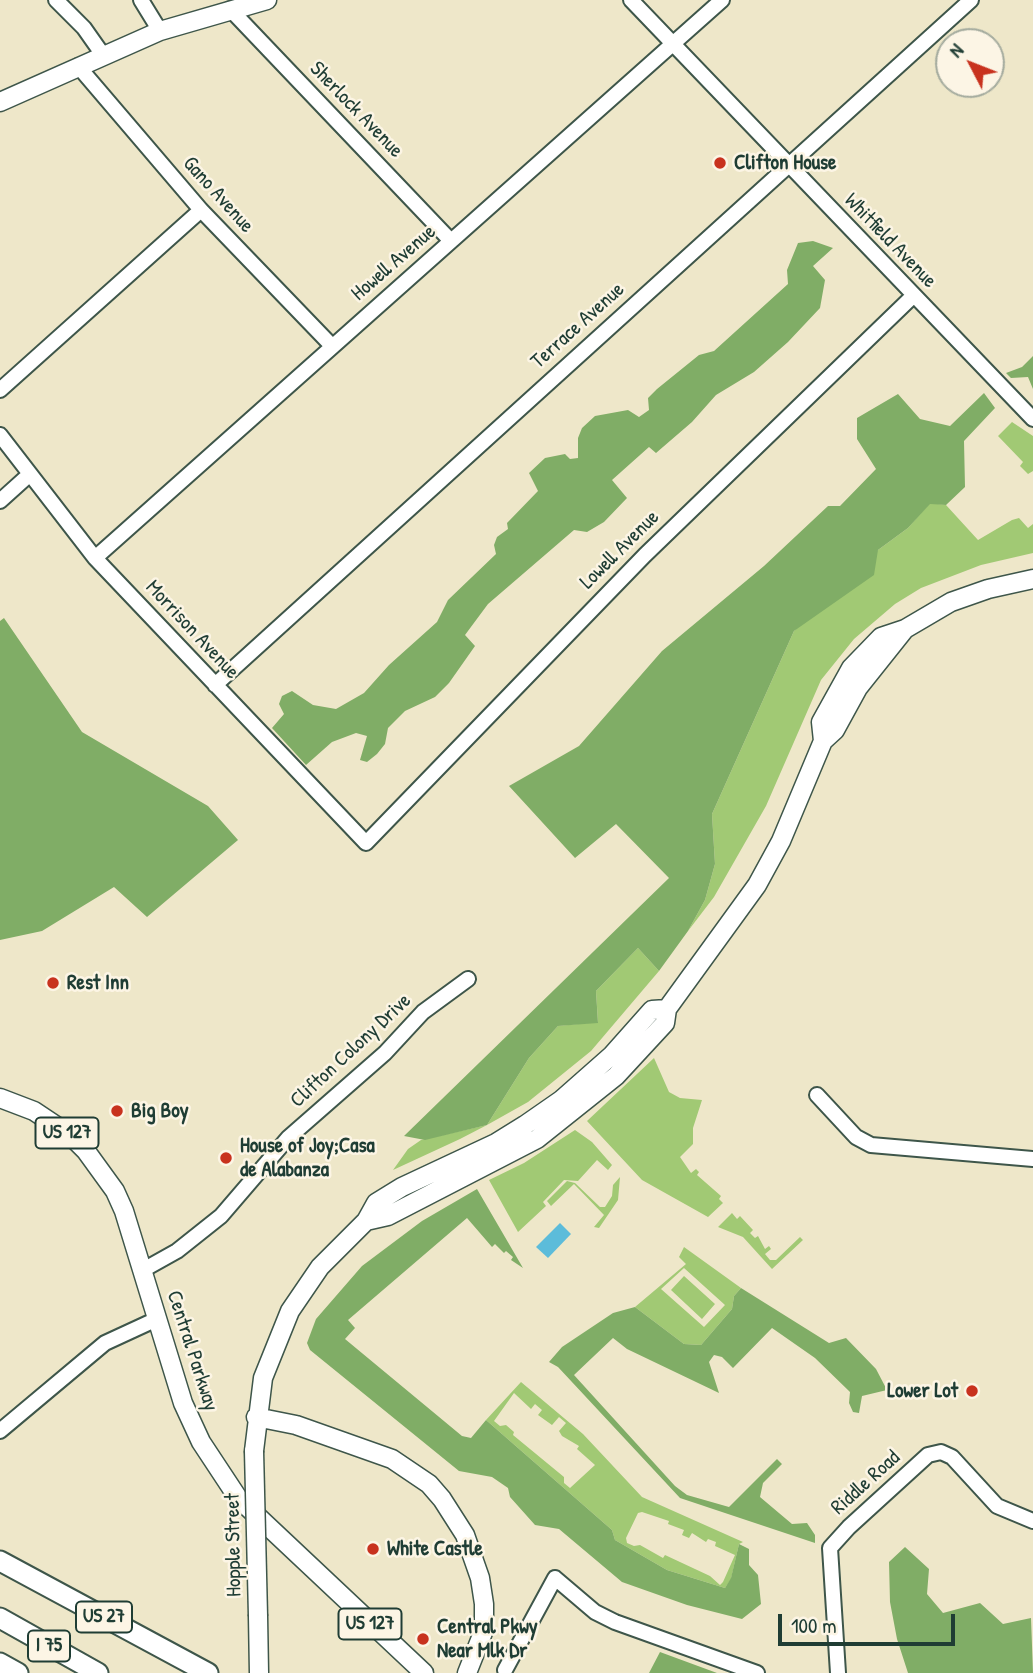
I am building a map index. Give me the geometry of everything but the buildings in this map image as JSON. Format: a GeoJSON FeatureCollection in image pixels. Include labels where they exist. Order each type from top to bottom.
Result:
{"type":"FeatureCollection","features":[{"type":"Feature","properties":{"kind":"highway","name":"US 27"},"geometry":{"type":"LineString","coordinates":[[0,1561],[208,1673]]}},
{"type":"Feature","properties":{"kind":"highway","name":"I 75"},"geometry":{"type":"LineString","coordinates":[[0,1618],[98,1673]]}},
{"type":"Feature","properties":{"kind":"highway","name":"I 75"},"geometry":{"type":"LineString","coordinates":[[0,1663],[18,1673]]}},
{"type":"Feature","properties":{"kind":"main road"},"geometry":{"type":"LineString","coordinates":[[0,102],[160,30],[267,0]]}},
{"type":"Feature","properties":{"kind":"main road","name":"Hopple Street"},"geometry":{"type":"LineString","coordinates":[[259,1673],[254,1451],[256,1417],[266,1369],[295,1301],[336,1248],[366,1221],[376,1203],[402,1187],[496,1143],[561,1101],[612,1055],[652,1010],[667,1009],[733,920],[770,862],[823,741],[821,722],[851,668],[881,637],[905,629],[951,602],[988,589],[1033,579]]}},
{"type":"Feature","properties":{"kind":"main road","name":"Central Parkway"},"geometry":{"type":"LineString","coordinates":[[0,1098],[53,1122],[86,1151],[115,1191],[188,1416],[219,1471],[238,1498],[424,1673]]}},
{"type":"Feature","properties":{"kind":"main road"},"geometry":{"type":"LineString","coordinates":[[256,1417],[296,1425],[392,1459],[429,1484],[442,1499],[465,1535],[482,1591],[484,1630],[467,1673]]}},
{"type":"Feature","properties":{"kind":"street"},"geometry":{"type":"LineString","coordinates":[[56,0],[84,28],[103,55]]}},
{"type":"Feature","properties":{"kind":"street"},"geometry":{"type":"LineString","coordinates":[[141,0],[160,30]]}},
{"type":"Feature","properties":{"kind":"street","name":"Whitfield Avenue"},"geometry":{"type":"LineString","coordinates":[[631,0],[1033,419]]}},
{"type":"Feature","properties":{"kind":"street","name":"Howell Avenue"},"geometry":{"type":"LineString","coordinates":[[95,558],[722,0]]}},
{"type":"Feature","properties":{"kind":"street","name":"Terrace Avenue"},"geometry":{"type":"LineString","coordinates":[[215,685],[971,0]]}},
{"type":"Feature","properties":{"kind":"street","name":"Sherlock Avenue"},"geometry":{"type":"LineString","coordinates":[[230,9],[452,241]]}},
{"type":"Feature","properties":{"kind":"street","name":"Gano Avenue"},"geometry":{"type":"LineString","coordinates":[[78,66],[201,210],[332,346]]}},
{"type":"Feature","properties":{"kind":"street"},"geometry":{"type":"LineString","coordinates":[[0,390],[201,210]]}},
{"type":"Feature","properties":{"kind":"street","name":"Lowell Avenue"},"geometry":{"type":"LineString","coordinates":[[366,843],[638,562],[913,296]]}},
{"type":"Feature","properties":{"kind":"street","name":"Morrison Avenue"},"geometry":{"type":"LineString","coordinates":[[0,435],[95,558],[366,843]]}},
{"type":"Feature","properties":{"kind":"street"},"geometry":{"type":"LineString","coordinates":[[0,500],[30,474]]}},
{"type":"Feature","properties":{"kind":"street","name":"Clifton Colony Drive"},"geometry":{"type":"LineString","coordinates":[[142,1270],[177,1251],[221,1216],[288,1138],[385,1053],[424,1012],[468,979]]}},
{"type":"Feature","properties":{"kind":"street"},"geometry":{"type":"LineString","coordinates":[[817,1095],[856,1137],[871,1145],[1033,1159]]}},
{"type":"Feature","properties":{"kind":"street"},"geometry":{"type":"LineString","coordinates":[[0,1431],[104,1343],[157,1319]]}},
{"type":"Feature","properties":{"kind":"street","name":"Riddle Road"},"geometry":{"type":"LineString","coordinates":[[838,1673],[831,1548],[849,1527],[928,1455],[941,1452],[952,1457],[997,1506],[1033,1521]]}},
{"type":"Feature","properties":{"kind":"street"},"geometry":{"type":"LineString","coordinates":[[505,1670],[555,1578],[595,1612],[615,1622],[757,1673]]}},
{"type":"Feature","properties":{"kind":"green space"},"geometry":{"type":"Polygon","coordinates":[[[813,241],[833,248],[813,266],[825,280],[820,308],[788,342],[754,372],[716,395],[692,422],[656,453],[649,447],[612,480],[627,498],[604,522],[587,532],[574,530],[488,604],[465,635],[475,646],[449,683],[435,697],[405,711],[388,728],[385,744],[377,754],[367,762],[360,760],[367,736],[356,733],[332,742],[306,765],[272,728],[284,714],[279,704],[282,696],[292,691],[313,705],[336,709],[364,693],[389,665],[437,622],[448,600],[496,554],[494,545],[497,537],[508,529],[507,523],[538,491],[529,473],[545,458],[565,454],[570,459],[578,458],[578,438],[582,428],[595,416],[628,410],[639,417],[649,410],[648,398],[657,389],[699,355],[714,351],[788,284],[787,270],[798,243],[813,241]]]}},
{"type":"Feature","properties":{"kind":"green space"},"geometry":{"type":"Polygon","coordinates":[[[1033,356],[1033,389],[1028,377],[1011,378],[1006,373],[1022,367],[1033,356]]]}},
{"type":"Feature","properties":{"kind":"green space"},"geometry":{"type":"Polygon","coordinates":[[[984,393],[995,408],[964,441],[965,487],[946,505],[930,504],[908,528],[878,550],[874,575],[794,631],[712,814],[715,864],[705,900],[688,931],[659,971],[638,948],[596,991],[598,1023],[558,1026],[529,1058],[487,1125],[425,1140],[404,1136],[669,878],[616,824],[575,858],[509,786],[579,746],[662,651],[764,566],[828,506],[840,506],[876,469],[857,439],[857,418],[898,394],[920,419],[950,426],[984,393]]]}},
{"type":"Feature","properties":{"kind":"green space"},"geometry":{"type":"Polygon","coordinates":[[[1012,422],[1033,436],[1033,471],[1028,474],[1020,466],[1023,462],[998,436],[1012,422]]]}},
{"type":"Feature","properties":{"kind":"green space"},"geometry":{"type":"Polygon","coordinates":[[[930,503],[946,505],[978,540],[1012,520],[1019,518],[1028,528],[1033,524],[1033,553],[981,565],[921,588],[895,604],[854,639],[821,680],[766,806],[714,897],[688,931],[705,900],[715,864],[712,814],[794,631],[878,550],[908,528],[930,503]]]}},
{"type":"Feature","properties":{"kind":"green space"},"geometry":{"type":"Polygon","coordinates":[[[4,618],[82,732],[208,806],[238,840],[147,917],[114,887],[42,931],[0,940],[0,621],[4,618]]]}},
{"type":"Feature","properties":{"kind":"green space"},"geometry":{"type":"Polygon","coordinates":[[[638,948],[659,971],[591,1051],[528,1102],[487,1125],[529,1058],[558,1026],[598,1022],[596,991],[638,948]]]}},
{"type":"Feature","properties":{"kind":"green space"},"geometry":{"type":"Polygon","coordinates":[[[654,1058],[669,1092],[680,1098],[702,1100],[693,1128],[693,1144],[680,1157],[691,1173],[696,1169],[699,1172],[697,1175],[721,1196],[719,1199],[723,1203],[708,1217],[642,1180],[587,1121],[654,1058]]]}},
{"type":"Feature","properties":{"kind":"green space"},"geometry":{"type":"Polygon","coordinates":[[[487,1125],[393,1170],[408,1149],[421,1140],[487,1125]]]}},
{"type":"Feature","properties":{"kind":"green space"},"geometry":{"type":"Polygon","coordinates":[[[575,1130],[592,1142],[612,1165],[608,1170],[597,1160],[578,1181],[564,1180],[543,1202],[546,1206],[518,1232],[489,1180],[524,1163],[575,1130]]]}},
{"type":"Feature","properties":{"kind":"green space"},"geometry":{"type":"Polygon","coordinates":[[[620,1177],[618,1200],[599,1228],[594,1227],[604,1215],[574,1184],[551,1206],[547,1201],[567,1181],[575,1183],[600,1207],[605,1207],[612,1196],[613,1185],[620,1177]]]}},
{"type":"Feature","properties":{"kind":"green space"},"geometry":{"type":"Polygon","coordinates":[[[477,1189],[523,1268],[511,1260],[513,1257],[506,1251],[504,1253],[495,1244],[492,1247],[467,1218],[348,1320],[355,1328],[345,1339],[462,1436],[471,1438],[486,1420],[612,1530],[615,1540],[667,1570],[725,1588],[731,1578],[739,1544],[749,1549],[749,1565],[758,1575],[761,1604],[742,1619],[687,1605],[622,1582],[559,1529],[535,1525],[510,1497],[508,1488],[492,1477],[459,1471],[310,1350],[307,1343],[316,1319],[362,1266],[422,1221],[477,1189]]]}},
{"type":"Feature","properties":{"kind":"green space"},"geometry":{"type":"Polygon","coordinates":[[[732,1213],[737,1219],[740,1216],[753,1230],[750,1233],[755,1238],[758,1236],[765,1249],[769,1246],[771,1249],[765,1254],[770,1260],[776,1260],[800,1237],[803,1240],[772,1269],[743,1237],[718,1227],[732,1213]]]}},
{"type":"Feature","properties":{"kind":"green space"},"geometry":{"type":"Polygon","coordinates":[[[684,1247],[741,1288],[734,1296],[732,1309],[701,1345],[684,1344],[635,1307],[686,1264],[679,1257],[684,1247]],[[684,1268],[661,1289],[704,1327],[725,1305],[684,1268]]]}},
{"type":"Feature","properties":{"kind":"green space"},"geometry":{"type":"Polygon","coordinates":[[[684,1276],[715,1304],[702,1319],[671,1290],[684,1276]]]}},
{"type":"Feature","properties":{"kind":"green space"},"geometry":{"type":"Polygon","coordinates":[[[741,1288],[829,1343],[846,1338],[876,1369],[887,1390],[862,1396],[859,1413],[853,1412],[849,1403],[850,1392],[815,1358],[772,1328],[733,1368],[722,1357],[714,1355],[709,1362],[719,1393],[627,1349],[613,1338],[574,1375],[675,1486],[687,1495],[729,1507],[777,1459],[782,1464],[763,1483],[760,1497],[792,1524],[807,1523],[815,1535],[815,1543],[680,1498],[558,1367],[549,1362],[562,1347],[613,1313],[635,1307],[684,1344],[701,1345],[732,1309],[734,1296],[741,1288]]]}},
{"type":"Feature","properties":{"kind":"green space"},"geometry":{"type":"Polygon","coordinates":[[[521,1382],[583,1434],[642,1497],[743,1542],[739,1544],[731,1579],[725,1588],[667,1570],[615,1540],[612,1530],[486,1420],[521,1382]],[[514,1393],[494,1421],[500,1426],[506,1425],[514,1432],[513,1435],[564,1477],[564,1483],[570,1488],[595,1465],[577,1449],[579,1446],[562,1436],[559,1431],[566,1423],[559,1417],[552,1425],[538,1415],[542,1410],[535,1404],[531,1409],[514,1393]],[[638,1513],[626,1538],[627,1543],[640,1545],[663,1558],[665,1555],[710,1576],[720,1585],[723,1582],[735,1555],[715,1546],[716,1542],[708,1539],[706,1542],[692,1533],[689,1538],[682,1535],[684,1530],[668,1524],[669,1521],[638,1513]]]}},
{"type":"Feature","properties":{"kind":"green space"},"geometry":{"type":"Polygon","coordinates":[[[905,1547],[929,1569],[927,1594],[943,1613],[980,1603],[1003,1624],[1031,1618],[1033,1673],[908,1673],[897,1639],[890,1602],[889,1562],[905,1547]]]}},
{"type":"Feature","properties":{"kind":"green space"},"geometry":{"type":"Polygon","coordinates":[[[660,1652],[717,1673],[649,1673],[660,1652]]]}},
{"type":"Feature","properties":{"kind":"water"},"geometry":{"type":"Polygon","coordinates":[[[560,1223],[571,1234],[548,1258],[536,1247],[560,1223]]]}},
{"type":"Feature","properties":{"kind":"place","name":"Clifton House"},"geometry":{"type":"Point","coordinates":[720,163]}},
{"type":"Feature","properties":{"kind":"place","name":"Rest Inn"},"geometry":{"type":"Point","coordinates":[53,983]}},
{"type":"Feature","properties":{"kind":"place","name":"Big Boy"},"geometry":{"type":"Point","coordinates":[117,1111]}},
{"type":"Feature","properties":{"kind":"place","name":"House of Joy;Casa de Alabanza"},"geometry":{"type":"Point","coordinates":[226,1158]}},
{"type":"Feature","properties":{"kind":"place","name":"Lower Lot"},"geometry":{"type":"Point","coordinates":[972,1391]}},
{"type":"Feature","properties":{"kind":"place","name":"White Castle"},"geometry":{"type":"Point","coordinates":[373,1549]}},
{"type":"Feature","properties":{"kind":"place","name":"Central Pkwy Near Mlk Dr"},"geometry":{"type":"Point","coordinates":[423,1639]}}]}
